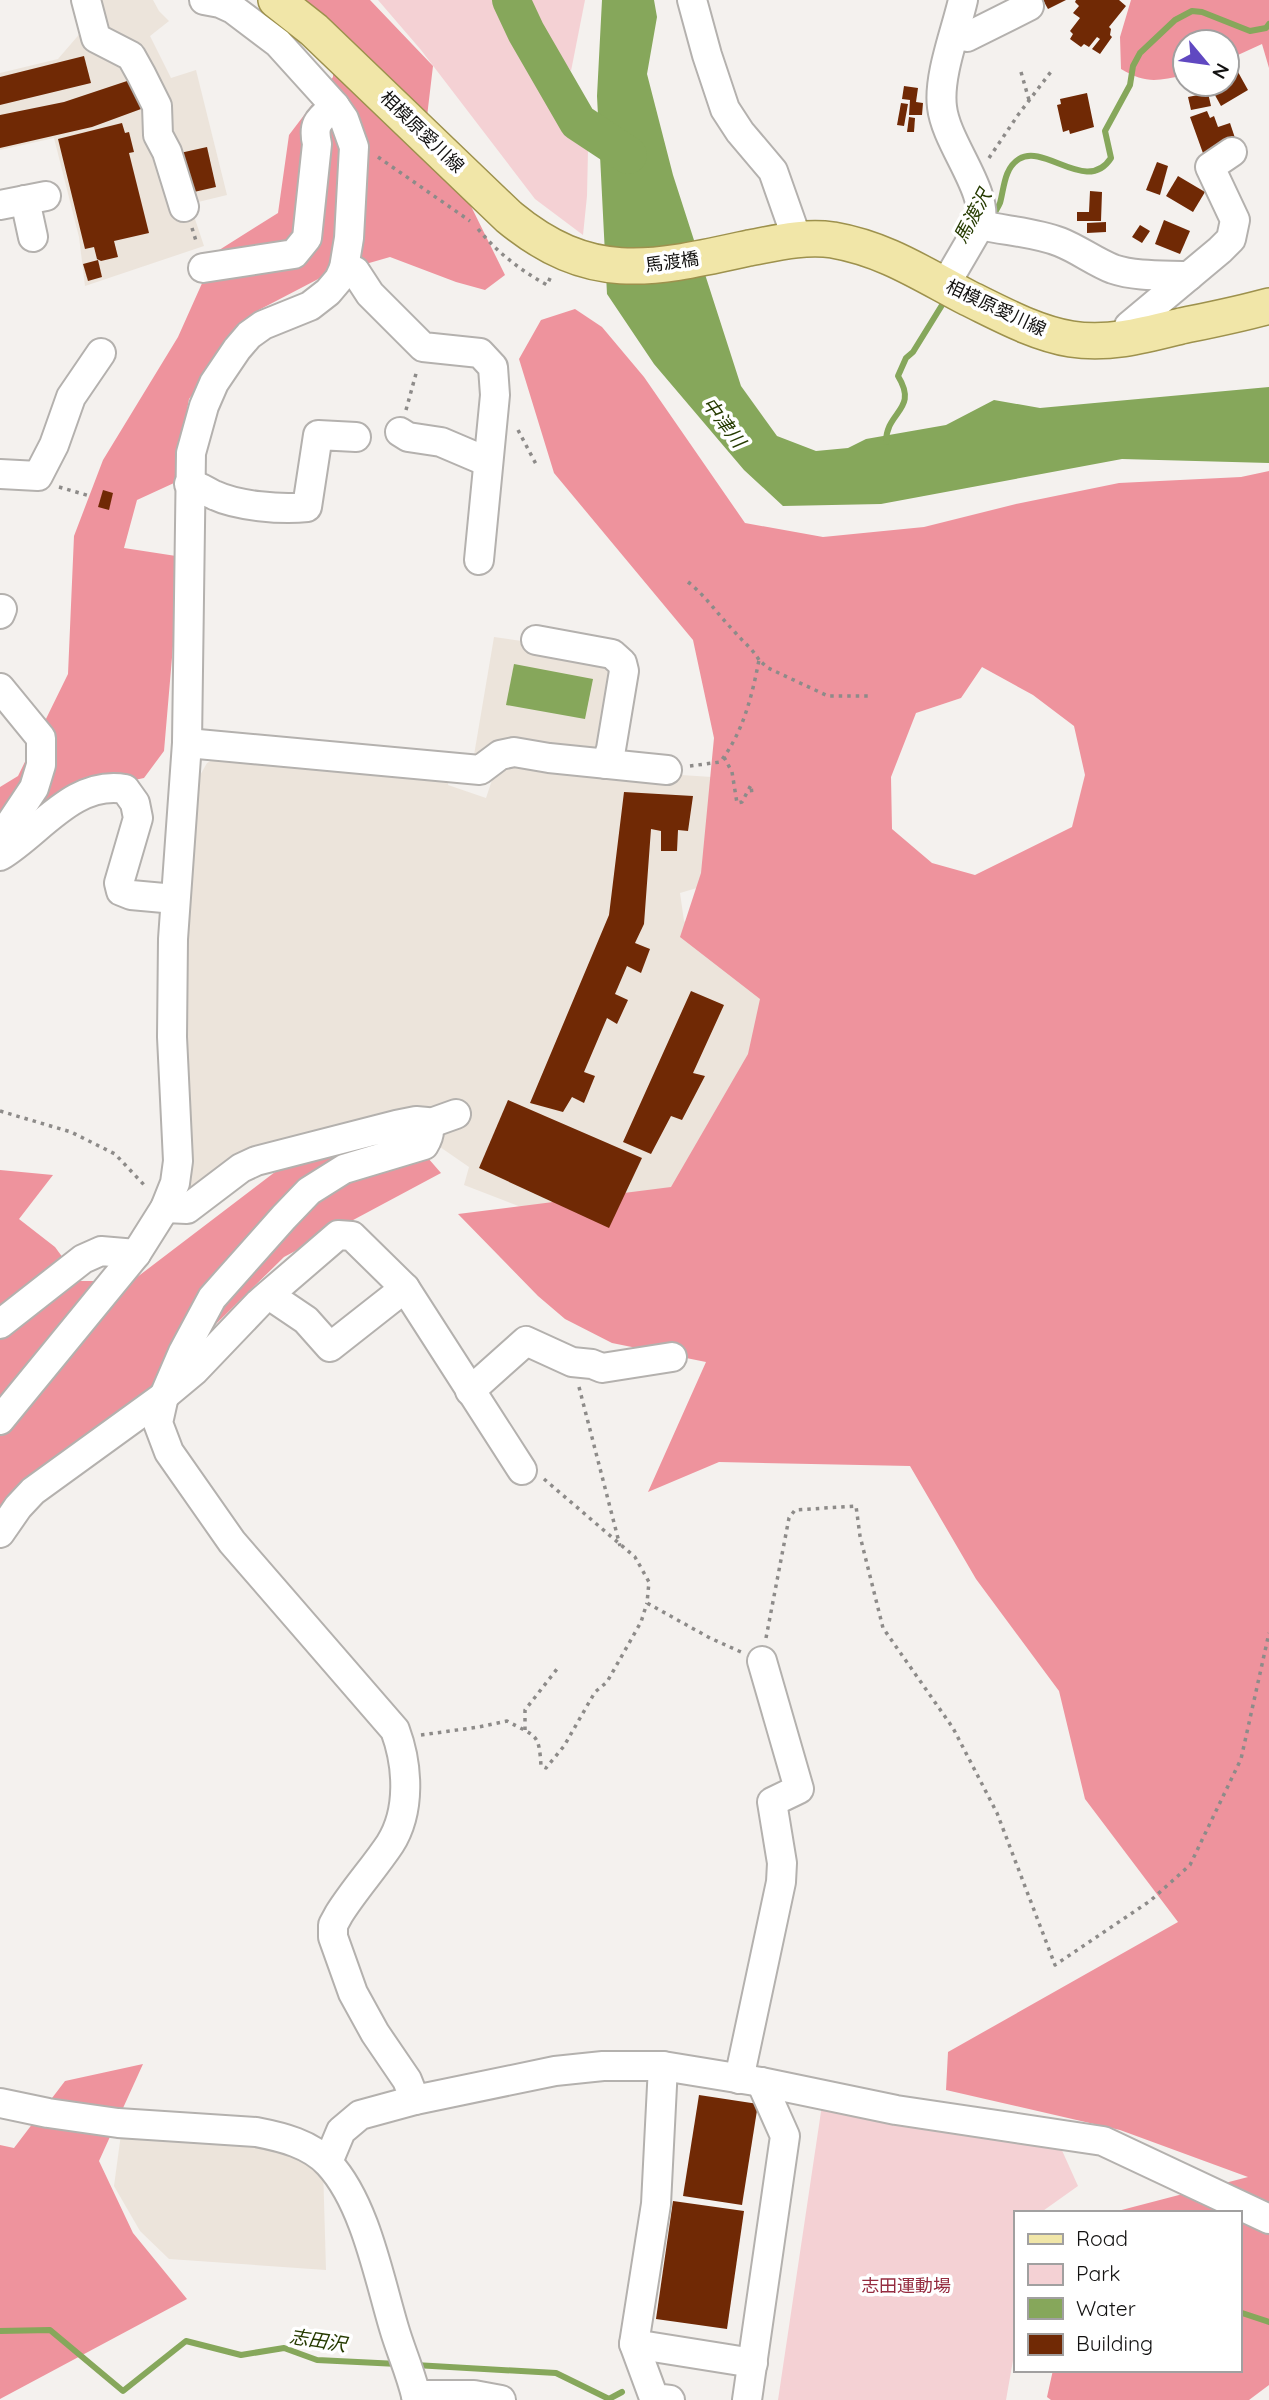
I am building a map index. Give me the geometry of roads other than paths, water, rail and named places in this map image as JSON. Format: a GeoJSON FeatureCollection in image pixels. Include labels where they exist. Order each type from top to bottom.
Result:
{"type":"FeatureCollection","features":[{"type":"Feature","properties":{"kind":"main road","name":"相模原愛川線"},"geometry":{"type":"LineString","coordinates":[[276,0],[314,30],[509,217],[540,240],[567,254]]}},
{"type":"Feature","properties":{"kind":"main road","name":"相模原愛川線"},"geometry":{"type":"LineString","coordinates":[[783,242],[831,240],[874,250],[900,260],[1014,320],[1053,335],[1092,341],[1126,339],[1269,306]]}},
{"type":"Feature","properties":{"kind":"main road","name":"馬渡橋"},"geometry":{"type":"LineString","coordinates":[[567,254],[616,267],[657,266],[783,242]]}},
{"type":"Feature","properties":{"kind":"street"},"geometry":{"type":"LineString","coordinates":[[86,0],[96,38],[131,56],[157,106],[158,135],[167,152],[184,207]]}},
{"type":"Feature","properties":{"kind":"street"},"geometry":{"type":"LineString","coordinates":[[0,1420],[136,1254],[165,1208],[175,1183],[178,1161],[172,1037],[175,899],[187,743],[191,453],[204,406],[214,383],[237,349],[249,335],[263,325],[292,314],[318,300],[333,288],[344,268],[349,238],[354,147],[350,133],[335,106],[285,50],[261,29],[233,9],[204,0]]}},
{"type":"Feature","properties":{"kind":"street"},"geometry":{"type":"LineString","coordinates":[[692,0],[725,109],[740,132],[773,171],[790,214],[783,242]]}},
{"type":"Feature","properties":{"kind":"street"},"geometry":{"type":"LineString","coordinates":[[945,285],[980,225],[983,215],[982,204],[946,127],[942,106],[942,88],[963,0]]}},
{"type":"Feature","properties":{"kind":"street"},"geometry":{"type":"LineString","coordinates":[[955,34],[967,37],[1029,6]]}},
{"type":"Feature","properties":{"kind":"street"},"geometry":{"type":"LineString","coordinates":[[203,268],[294,254],[303,246],[307,238],[316,157],[314,131],[318,121],[335,106]]}},
{"type":"Feature","properties":{"kind":"street"},"geometry":{"type":"LineString","coordinates":[[1126,339],[1129,326],[1231,239],[1234,220],[1210,167],[1232,152]]}},
{"type":"Feature","properties":{"kind":"street"},"geometry":{"type":"LineString","coordinates":[[24,201],[33,237]]}},
{"type":"Feature","properties":{"kind":"street"},"geometry":{"type":"LineString","coordinates":[[980,225],[1032,233],[1060,242],[1114,269],[1132,273],[1189,276]]}},
{"type":"Feature","properties":{"kind":"street"},"geometry":{"type":"LineString","coordinates":[[344,268],[355,271],[370,294],[423,347],[480,353],[493,367],[495,395],[479,561]]}},
{"type":"Feature","properties":{"kind":"street"},"geometry":{"type":"LineString","coordinates":[[0,474],[38,476],[54,445],[71,397],[101,353]]}},
{"type":"Feature","properties":{"kind":"street"},"geometry":{"type":"LineString","coordinates":[[400,432],[442,442],[488,462]]}},
{"type":"Feature","properties":{"kind":"street"},"geometry":{"type":"LineString","coordinates":[[189,484],[199,485],[215,496],[243,503],[294,509],[307,507],[316,433],[356,437]]}},
{"type":"Feature","properties":{"kind":"street"},"geometry":{"type":"LineString","coordinates":[[536,640],[612,654],[622,663],[624,671],[606,764]]}},
{"type":"Feature","properties":{"kind":"street"},"geometry":{"type":"LineString","coordinates":[[0,688],[30,721],[41,738],[41,765],[34,788],[0,839]]}},
{"type":"Feature","properties":{"kind":"street"},"geometry":{"type":"LineString","coordinates":[[187,743],[481,771],[499,755],[514,752],[667,770]]}},
{"type":"Feature","properties":{"kind":"street"},"geometry":{"type":"LineString","coordinates":[[0,856],[67,804],[92,792],[111,787],[125,789],[135,803],[138,818],[119,883],[121,891],[131,895],[175,899]]}},
{"type":"Feature","properties":{"kind":"street"},"geometry":{"type":"LineString","coordinates":[[165,1208],[187,1209],[241,1168],[270,1157],[396,1125],[416,1121],[428,1124],[456,1114]]}},
{"type":"Feature","properties":{"kind":"street"},"geometry":{"type":"LineString","coordinates":[[415,2101],[407,2080],[375,2033],[353,1993],[333,1937],[333,1926],[339,1914],[391,1842],[401,1817],[405,1775],[401,1745],[395,1730],[232,1542],[169,1452],[158,1423],[164,1396],[183,1352],[212,1298],[300,1199],[318,1184],[344,1169],[424,1144],[429,1133],[428,1124]]}},
{"type":"Feature","properties":{"kind":"street"},"geometry":{"type":"LineString","coordinates":[[0,1534],[18,1507],[33,1491],[164,1396],[194,1371],[259,1303],[338,1235],[352,1236],[405,1288],[522,1470]]}},
{"type":"Feature","properties":{"kind":"street"},"geometry":{"type":"LineString","coordinates":[[0,1324],[83,1259],[101,1251],[136,1254]]}},
{"type":"Feature","properties":{"kind":"street"},"geometry":{"type":"LineString","coordinates":[[269,1295],[306,1320],[330,1347],[405,1288]]}},
{"type":"Feature","properties":{"kind":"street"},"geometry":{"type":"LineString","coordinates":[[470,1391],[526,1341],[572,1362],[602,1368],[672,1357]]}},
{"type":"Feature","properties":{"kind":"street"},"geometry":{"type":"LineString","coordinates":[[747,2400],[785,2136],[750,2080],[781,1882],[782,1863],[772,1802],[799,1789],[762,1661]]}},
{"type":"Feature","properties":{"kind":"street"},"geometry":{"type":"LineString","coordinates":[[328,2162],[341,2131],[360,2115],[555,2071],[603,2066],[663,2066],[750,2080],[896,2110],[1102,2141],[1269,2219]]}},
{"type":"Feature","properties":{"kind":"street"},"geometry":{"type":"LineString","coordinates":[[663,2066],[656,2204],[634,2344],[654,2398],[670,2400]]}},
{"type":"Feature","properties":{"kind":"street"},"geometry":{"type":"LineString","coordinates":[[0,2103],[105,2121],[257,2132],[282,2137],[304,2146],[328,2162],[344,2184],[361,2220],[411,2382],[501,2400]]}},
{"type":"Feature","properties":{"kind":"street"},"geometry":{"type":"LineString","coordinates":[[634,2344],[753,2363]]}},
{"type":"Feature","properties":{"kind":"water","name":"中津川"},"geometry":{"type":"Polygon","coordinates":[[[602,0],[654,0],[657,17],[647,74],[673,175],[741,386],[777,436],[816,451],[848,448],[866,439],[946,425],[994,400],[1040,408],[1269,387],[1269,463],[1122,459],[881,504],[783,506],[744,470],[654,364],[607,294],[597,96],[602,0]]]}},
{"type":"Feature","properties":{"kind":"water"},"geometry":{"type":"Polygon","coordinates":[[[514,664],[593,679],[585,719],[506,705],[514,664]]]}},
{"type":"Feature","properties":{"kind":"waterway"},"geometry":{"type":"LineString","coordinates":[[511,0],[526,32],[578,122],[628,155]]}},
{"type":"Feature","properties":{"kind":"waterway","name":"馬渡沢"},"geometry":{"type":"LineString","coordinates":[[992,218],[1000,203],[1007,173],[1019,159],[1041,157],[1090,172],[1101,168],[1111,158],[1105,131],[1130,85],[1133,66],[1140,53],[1175,20],[1192,11],[1202,12],[1250,31],[1266,28],[1269,24]]}},
{"type":"Feature","properties":{"kind":"waterway","name":"馬渡沢"},"geometry":{"type":"LineString","coordinates":[[886,442],[887,432],[905,396],[898,376],[906,358],[913,352],[947,297]]}},
{"type":"Feature","properties":{"kind":"waterway","name":"志田沢"},"geometry":{"type":"LineString","coordinates":[[1241,2313],[1269,2322]]}},
{"type":"Feature","properties":{"kind":"waterway","name":"志田沢"},"geometry":{"type":"LineString","coordinates":[[0,2331],[50,2330],[123,2391],[186,2341],[241,2355],[284,2348],[317,2360],[398,2364]]}},
{"type":"Feature","properties":{"kind":"waterway","name":"志田沢"},"geometry":{"type":"LineString","coordinates":[[415,2365],[556,2373],[609,2399],[622,2392]]}},
{"type":"Feature","properties":{"kind":"park label","name":"志田運動場"},"geometry":{"type":"Point","coordinates":[906,2286]}}]}
